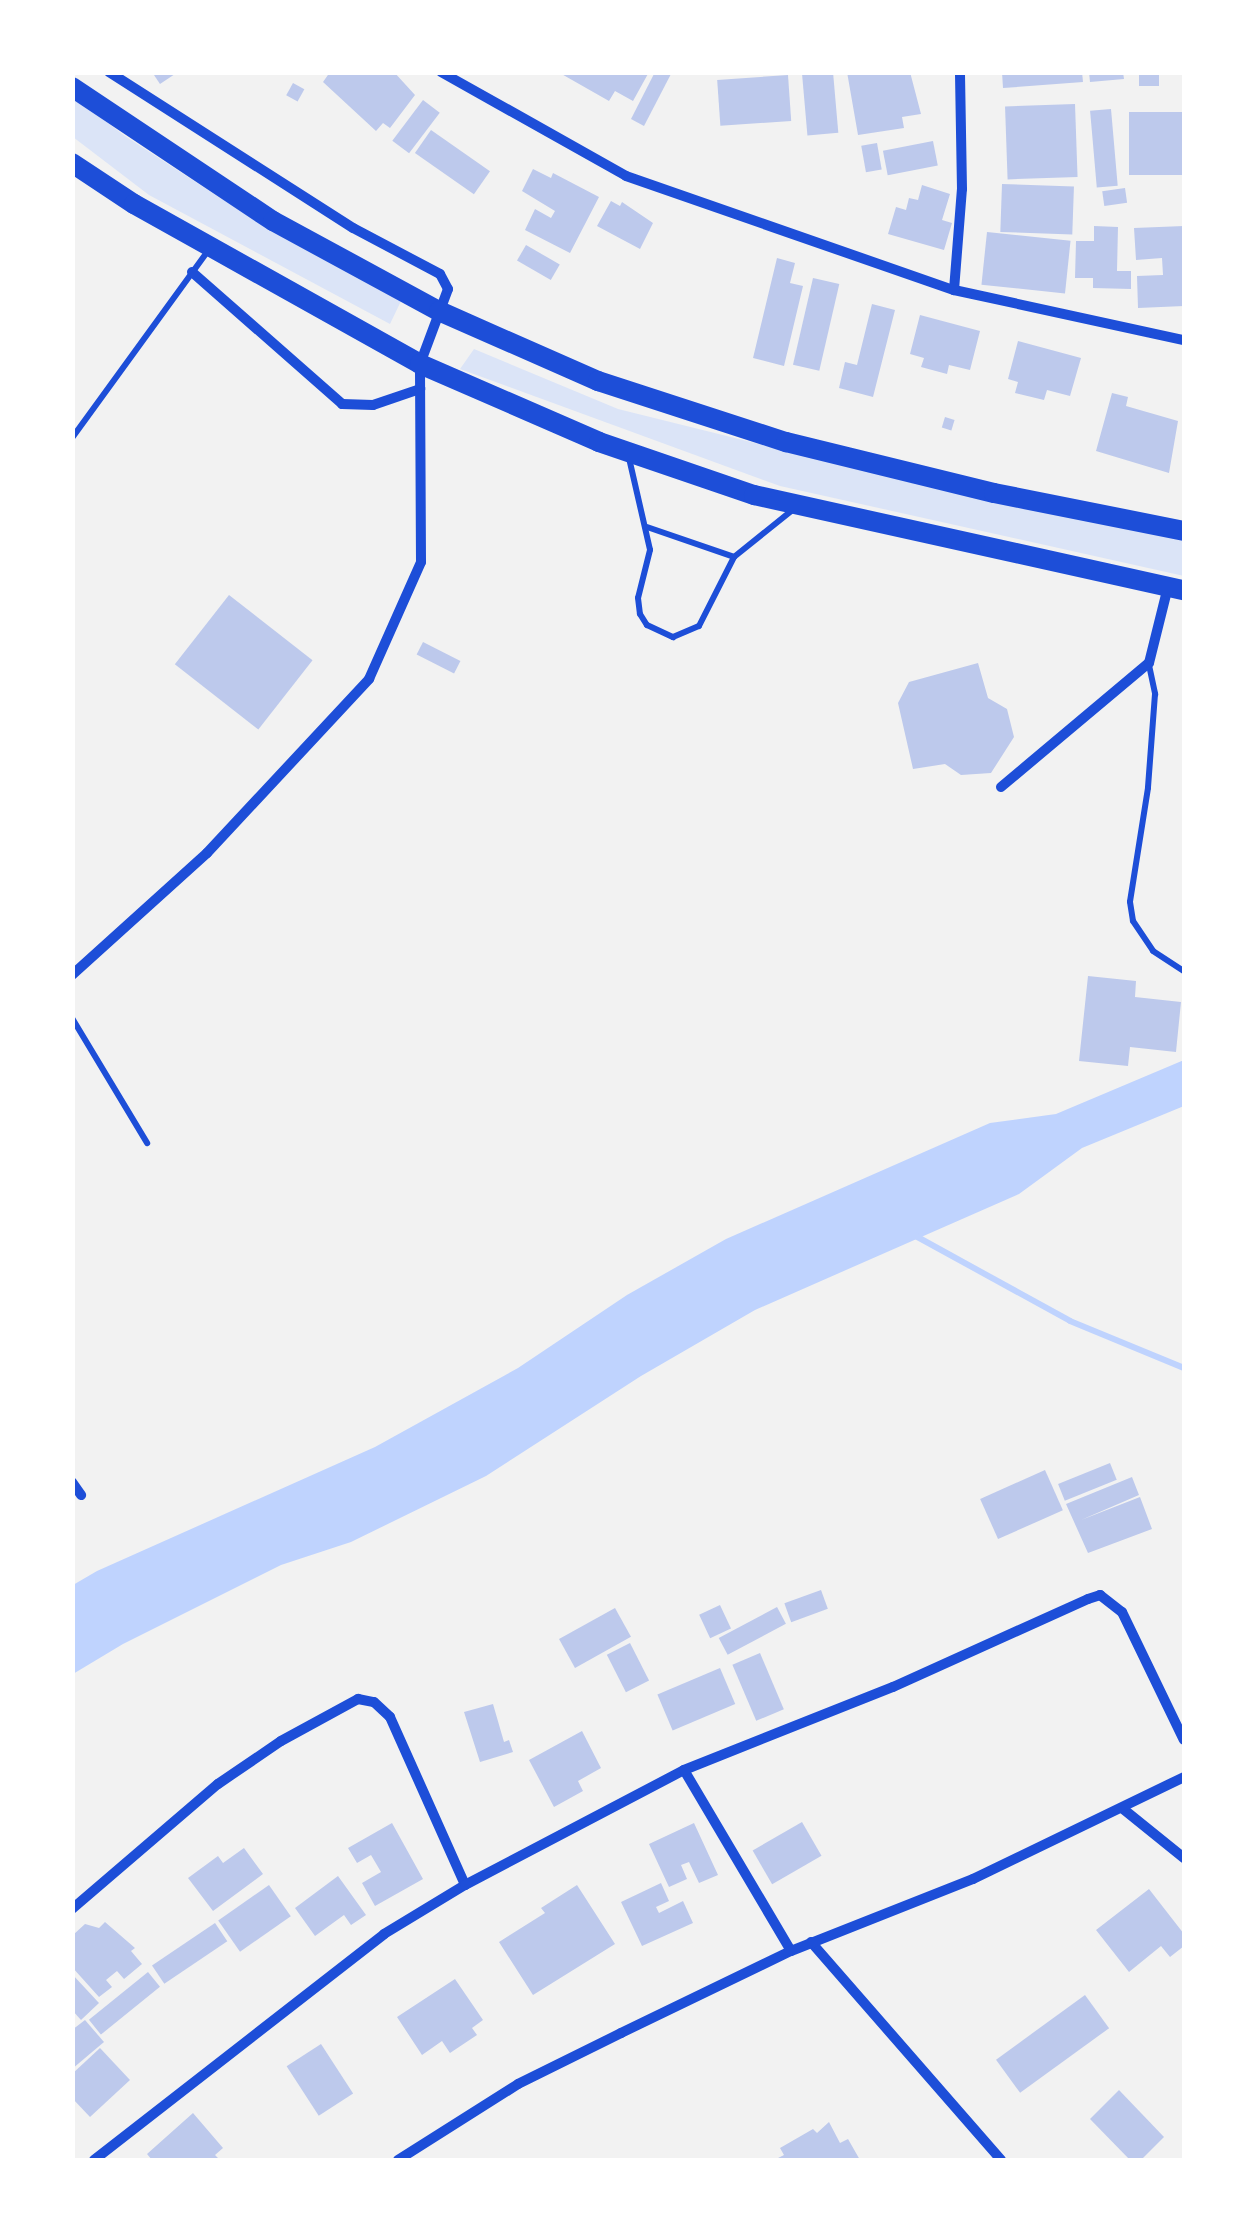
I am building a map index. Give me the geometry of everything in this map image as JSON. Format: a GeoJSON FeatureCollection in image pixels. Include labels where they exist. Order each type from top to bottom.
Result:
{"type":"FeatureCollection","features":[{"type":"Feature","properties":{"kind":"highway"},"geometry":{"type":"LineString","coordinates":[[72,87],[273,221],[439,311],[598,381],[786,442],[994,492],[1184,531]]}},
{"type":"Feature","properties":{"kind":"highway"},"geometry":{"type":"LineString","coordinates":[[73,163],[211,247],[420,364],[494,399],[628,452],[798,506],[1176,588]]}},
{"type":"Feature","properties":{"kind":"street"},"geometry":{"type":"LineString","coordinates":[[72,975],[206,854],[369,678],[421,562],[420,364],[448,288],[440,274],[352,228],[109,72]]}},
{"type":"Feature","properties":{"kind":"street"},"geometry":{"type":"LineString","coordinates":[[442,72],[626,176],[954,290],[1184,340]]}},
{"type":"Feature","properties":{"kind":"street"},"geometry":{"type":"LineString","coordinates":[[954,290],[962,189],[960,72]]}},
{"type":"Feature","properties":{"kind":"street"},"geometry":{"type":"LineString","coordinates":[[192,272],[342,404],[373,405],[420,388]]}},
{"type":"Feature","properties":{"kind":"street"},"geometry":{"type":"LineString","coordinates":[[1001,787],[1149,664],[1176,588]]}},
{"type":"Feature","properties":{"kind":"street"},"geometry":{"type":"LineString","coordinates":[[72,1482],[81,1496]]}},
{"type":"Feature","properties":{"kind":"street"},"geometry":{"type":"LineString","coordinates":[[94,2160],[384,1934],[465,1885],[684,1770],[893,1687],[1100,1595],[1122,1612],[1184,1740]]}},
{"type":"Feature","properties":{"kind":"street"},"geometry":{"type":"LineString","coordinates":[[72,1909],[218,1784],[281,1742],[358,1700],[374,1702],[390,1716],[465,1885]]}},
{"type":"Feature","properties":{"kind":"street"},"geometry":{"type":"LineString","coordinates":[[684,1770],[791,1950]]}},
{"type":"Feature","properties":{"kind":"street"},"geometry":{"type":"LineString","coordinates":[[398,2160],[518,2084],[791,1950],[973,1878],[1184,1777]]}},
{"type":"Feature","properties":{"kind":"street"},"geometry":{"type":"LineString","coordinates":[[1122,1808],[1184,1858]]}},
{"type":"Feature","properties":{"kind":"street"},"geometry":{"type":"LineString","coordinates":[[811,1942],[1002,2160]]}},
{"type":"Feature","properties":{"kind":"lane"},"geometry":{"type":"LineString","coordinates":[[72,438],[211,247]]}},
{"type":"Feature","properties":{"kind":"lane"},"geometry":{"type":"LineString","coordinates":[[628,452],[648,527],[650,550],[638,598],[640,614],[656,632],[684,636],[699,626],[734,557],[798,506]]}},
{"type":"Feature","properties":{"kind":"lane"},"geometry":{"type":"LineString","coordinates":[[648,527],[734,557]]}},
{"type":"Feature","properties":{"kind":"lane"},"geometry":{"type":"LineString","coordinates":[[1149,664],[1155,694],[1150,770],[1130,902],[1133,920],[1152,951],[1184,971]]}},
{"type":"Feature","properties":{"kind":"lane"},"geometry":{"type":"LineString","coordinates":[[72,1018],[148,1143]]}},
{"type":"Feature","properties":{"kind":"shaded area"},"geometry":{"type":"Polygon","coordinates":[[[72,96],[125,136],[254,220],[401,301],[390,324],[149,195],[73,137],[72,96]]]}},
{"type":"Feature","properties":{"kind":"shaded area"},"geometry":{"type":"Polygon","coordinates":[[[474,349],[618,409],[948,491],[1184,539],[1184,576],[780,486],[460,369],[474,349]]]}},
{"type":"Feature","properties":{"kind":"water"},"geometry":{"type":"Polygon","coordinates":[[[1184,1060],[1184,1106],[1082,1148],[1019,1194],[755,1310],[641,1376],[486,1476],[351,1542],[281,1565],[123,1644],[73,1674],[73,1585],[97,1571],[375,1447],[518,1368],[627,1295],[726,1239],[990,1123],[1056,1114],[1184,1060]]]}},
{"type":"Feature","properties":{"kind":"building"},"geometry":{"type":"Polygon","coordinates":[[[152,72],[178,72],[160,84],[152,72]]]}},
{"type":"Feature","properties":{"kind":"building"},"geometry":{"type":"Polygon","coordinates":[[[330,72],[394,72],[415,95],[390,128],[383,123],[376,131],[323,82],[330,72]]]}},
{"type":"Feature","properties":{"kind":"building"},"geometry":{"type":"Polygon","coordinates":[[[558,72],[649,72],[633,101],[615,91],[609,101],[558,72]]]}},
{"type":"Feature","properties":{"kind":"building"},"geometry":{"type":"Polygon","coordinates":[[[655,72],[672,72],[644,126],[631,119],[655,72]]]}},
{"type":"Feature","properties":{"kind":"building"},"geometry":{"type":"Polygon","coordinates":[[[833,72],[838,133],[807,135],[802,75],[833,72]]]}},
{"type":"Feature","properties":{"kind":"building"},"geometry":{"type":"Polygon","coordinates":[[[847,72],[910,72],[921,114],[902,117],[904,128],[858,135],[847,72]]]}},
{"type":"Feature","properties":{"kind":"building"},"geometry":{"type":"Polygon","coordinates":[[[1002,72],[1082,72],[1083,82],[1003,88],[1002,72]]]}},
{"type":"Feature","properties":{"kind":"building"},"geometry":{"type":"Polygon","coordinates":[[[1089,72],[1123,72],[1124,79],[1090,82],[1089,72]]]}},
{"type":"Feature","properties":{"kind":"building"},"geometry":{"type":"Polygon","coordinates":[[[1139,72],[1159,72],[1159,86],[1139,86],[1139,72]]]}},
{"type":"Feature","properties":{"kind":"building"},"geometry":{"type":"Polygon","coordinates":[[[788,75],[791,121],[720,126],[717,80],[788,75]]]}},
{"type":"Feature","properties":{"kind":"building"},"geometry":{"type":"Polygon","coordinates":[[[293,83],[304,89],[298,102],[286,95],[293,83]]]}},
{"type":"Feature","properties":{"kind":"building"},"geometry":{"type":"Polygon","coordinates":[[[423,100],[440,113],[409,153],[392,141],[423,100]]]}},
{"type":"Feature","properties":{"kind":"building"},"geometry":{"type":"Polygon","coordinates":[[[1075,104],[1078,177],[1008,179],[1005,106],[1075,104]]]}},
{"type":"Feature","properties":{"kind":"building"},"geometry":{"type":"Polygon","coordinates":[[[1111,109],[1118,186],[1097,188],[1090,111],[1111,109]]]}},
{"type":"Feature","properties":{"kind":"building"},"geometry":{"type":"Polygon","coordinates":[[[1129,112],[1184,112],[1184,175],[1129,175],[1129,112]]]}},
{"type":"Feature","properties":{"kind":"building"},"geometry":{"type":"Polygon","coordinates":[[[431,130],[490,171],[474,194],[415,153],[431,130]]]}},
{"type":"Feature","properties":{"kind":"building"},"geometry":{"type":"Polygon","coordinates":[[[933,141],[938,166],[888,175],[883,151],[933,141]]]}},
{"type":"Feature","properties":{"kind":"building"},"geometry":{"type":"Polygon","coordinates":[[[877,143],[882,170],[866,172],[861,146],[877,143]]]}},
{"type":"Feature","properties":{"kind":"building"},"geometry":{"type":"Polygon","coordinates":[[[533,169],[551,178],[553,173],[599,197],[570,253],[525,230],[535,209],[551,218],[555,211],[522,191],[533,169]]]}},
{"type":"Feature","properties":{"kind":"building"},"geometry":{"type":"Polygon","coordinates":[[[1002,184],[1074,187],[1072,234],[1000,232],[1002,184]]]}},
{"type":"Feature","properties":{"kind":"building"},"geometry":{"type":"Polygon","coordinates":[[[922,185],[950,194],[942,220],[952,223],[944,250],[888,234],[896,207],[906,210],[909,198],[918,200],[922,185]]]}},
{"type":"Feature","properties":{"kind":"building"},"geometry":{"type":"Polygon","coordinates":[[[1125,188],[1127,203],[1104,206],[1102,191],[1125,188]]]}},
{"type":"Feature","properties":{"kind":"building"},"geometry":{"type":"Polygon","coordinates":[[[611,201],[620,206],[622,202],[653,223],[640,249],[597,226],[611,201]]]}},
{"type":"Feature","properties":{"kind":"building"},"geometry":{"type":"Polygon","coordinates":[[[1094,226],[1118,227],[1117,271],[1131,271],[1131,289],[1093,288],[1093,278],[1075,278],[1076,241],[1094,241],[1094,226]]]}},
{"type":"Feature","properties":{"kind":"building"},"geometry":{"type":"Polygon","coordinates":[[[1184,226],[1184,306],[1138,308],[1137,276],[1163,275],[1162,258],[1136,260],[1134,228],[1184,226]]]}},
{"type":"Feature","properties":{"kind":"building"},"geometry":{"type":"Polygon","coordinates":[[[987,232],[1071,241],[1065,293],[981,285],[987,232]]]}},
{"type":"Feature","properties":{"kind":"building"},"geometry":{"type":"Polygon","coordinates":[[[526,245],[560,264],[551,280],[517,261],[526,245]]]}},
{"type":"Feature","properties":{"kind":"building"},"geometry":{"type":"Polygon","coordinates":[[[777,258],[795,263],[790,283],[803,286],[784,366],[753,358],[777,258]]]}},
{"type":"Feature","properties":{"kind":"building"},"geometry":{"type":"Polygon","coordinates":[[[813,278],[839,284],[819,371],[793,365],[813,278]]]}},
{"type":"Feature","properties":{"kind":"building"},"geometry":{"type":"Polygon","coordinates":[[[872,304],[895,310],[873,397],[839,388],[845,362],[857,365],[872,304]]]}},
{"type":"Feature","properties":{"kind":"building"},"geometry":{"type":"Polygon","coordinates":[[[920,315],[980,331],[970,370],[949,365],[947,374],[921,367],[924,358],[910,354],[920,315]]]}},
{"type":"Feature","properties":{"kind":"building"},"geometry":{"type":"Polygon","coordinates":[[[1018,341],[1081,358],[1070,396],[1047,390],[1044,400],[1015,393],[1018,382],[1008,379],[1018,341]]]}},
{"type":"Feature","properties":{"kind":"building"},"geometry":{"type":"Polygon","coordinates":[[[1112,393],[1128,397],[1126,406],[1178,421],[1169,473],[1096,451],[1112,393]]]}},
{"type":"Feature","properties":{"kind":"building"},"geometry":{"type":"Polygon","coordinates":[[[945,417],[955,420],[951,430],[942,428],[945,417]]]}},
{"type":"Feature","properties":{"kind":"building"},"geometry":{"type":"Polygon","coordinates":[[[229,595],[313,660],[258,730],[175,664],[229,595]]]}},
{"type":"Feature","properties":{"kind":"building"},"geometry":{"type":"Polygon","coordinates":[[[423,642],[460,661],[454,674],[417,654],[423,642]]]}},
{"type":"Feature","properties":{"kind":"building"},"geometry":{"type":"Polygon","coordinates":[[[978,663],[988,698],[1007,709],[1014,737],[991,773],[961,775],[945,764],[913,769],[898,703],[909,682],[978,663]]]}},
{"type":"Feature","properties":{"kind":"building"},"geometry":{"type":"Polygon","coordinates":[[[1088,976],[1136,981],[1135,997],[1181,1002],[1176,1052],[1130,1047],[1128,1066],[1079,1061],[1088,976]]]}},
{"type":"Feature","properties":{"kind":"building"},"geometry":{"type":"Polygon","coordinates":[[[1110,1463],[1117,1480],[1065,1501],[1058,1484],[1110,1463]]]}},
{"type":"Feature","properties":{"kind":"building"},"geometry":{"type":"Polygon","coordinates":[[[1045,1470],[1063,1510],[998,1539],[980,1499],[1045,1470]]]}},
{"type":"Feature","properties":{"kind":"building"},"geometry":{"type":"Polygon","coordinates":[[[1132,1477],[1139,1495],[1081,1520],[1140,1497],[1152,1529],[1088,1553],[1066,1504],[1132,1477]]]}},
{"type":"Feature","properties":{"kind":"building"},"geometry":{"type":"Polygon","coordinates":[[[821,1590],[828,1609],[791,1622],[784,1603],[821,1590]]]}},
{"type":"Feature","properties":{"kind":"building"},"geometry":{"type":"Polygon","coordinates":[[[720,1605],[731,1629],[710,1638],[699,1615],[720,1605]]]}},
{"type":"Feature","properties":{"kind":"building"},"geometry":{"type":"Polygon","coordinates":[[[777,1607],[786,1624],[728,1655],[719,1638],[777,1607]]]}},
{"type":"Feature","properties":{"kind":"building"},"geometry":{"type":"Polygon","coordinates":[[[615,1608],[631,1637],[575,1668],[559,1639],[615,1608]]]}},
{"type":"Feature","properties":{"kind":"building"},"geometry":{"type":"Polygon","coordinates":[[[630,1643],[649,1680],[626,1692],[607,1655],[630,1643]]]}},
{"type":"Feature","properties":{"kind":"building"},"geometry":{"type":"Polygon","coordinates":[[[760,1653],[784,1709],[756,1721],[732,1665],[760,1653]]]}},
{"type":"Feature","properties":{"kind":"building"},"geometry":{"type":"Polygon","coordinates":[[[720,1668],[735,1704],[673,1730],[657,1695],[720,1668]]]}},
{"type":"Feature","properties":{"kind":"building"},"geometry":{"type":"Polygon","coordinates":[[[493,1704],[504,1742],[509,1740],[513,1752],[480,1762],[464,1712],[493,1704]]]}},
{"type":"Feature","properties":{"kind":"building"},"geometry":{"type":"Polygon","coordinates":[[[582,1731],[601,1768],[578,1781],[583,1791],[554,1807],[529,1760],[582,1731]]]}},
{"type":"Feature","properties":{"kind":"building"},"geometry":{"type":"Polygon","coordinates":[[[802,1822],[822,1856],[772,1884],[753,1850],[802,1822]]]}},
{"type":"Feature","properties":{"kind":"building"},"geometry":{"type":"Polygon","coordinates":[[[392,1823],[423,1879],[375,1906],[362,1883],[381,1872],[371,1855],[357,1863],[348,1848],[392,1823]]]}},
{"type":"Feature","properties":{"kind":"building"},"geometry":{"type":"Polygon","coordinates":[[[694,1823],[718,1875],[699,1883],[689,1862],[681,1865],[687,1879],[669,1887],[649,1844],[694,1823]]]}},
{"type":"Feature","properties":{"kind":"building"},"geometry":{"type":"Polygon","coordinates":[[[244,1848],[263,1874],[213,1911],[188,1878],[218,1856],[223,1863],[244,1848]]]}},
{"type":"Feature","properties":{"kind":"building"},"geometry":{"type":"Polygon","coordinates":[[[338,1876],[366,1915],[351,1925],[344,1915],[315,1936],[295,1908],[338,1876]]]}},
{"type":"Feature","properties":{"kind":"building"},"geometry":{"type":"Polygon","coordinates":[[[661,1883],[669,1901],[656,1907],[659,1913],[683,1901],[693,1923],[642,1946],[621,1902],[661,1883]]]}},
{"type":"Feature","properties":{"kind":"building"},"geometry":{"type":"Polygon","coordinates":[[[269,1885],[291,1916],[240,1952],[218,1921],[269,1885]]]}},
{"type":"Feature","properties":{"kind":"building"},"geometry":{"type":"Polygon","coordinates":[[[577,1885],[615,1944],[533,1995],[499,1942],[545,1913],[541,1908],[577,1885]]]}},
{"type":"Feature","properties":{"kind":"building"},"geometry":{"type":"Polygon","coordinates":[[[1149,1889],[1184,1934],[1184,1946],[1170,1957],[1161,1946],[1129,1972],[1096,1930],[1149,1889]]]}},
{"type":"Feature","properties":{"kind":"building"},"geometry":{"type":"Polygon","coordinates":[[[105,1922],[135,1948],[131,1951],[142,1964],[124,1979],[117,1971],[106,1980],[112,1987],[99,1997],[72,1967],[73,1935],[85,1924],[99,1928],[105,1922]]]}},
{"type":"Feature","properties":{"kind":"building"},"geometry":{"type":"Polygon","coordinates":[[[215,1923],[227,1941],[164,1984],[152,1965],[215,1923]]]}},
{"type":"Feature","properties":{"kind":"building"},"geometry":{"type":"Polygon","coordinates":[[[148,1972],[160,1987],[101,2035],[89,2020],[148,1972]]]}},
{"type":"Feature","properties":{"kind":"building"},"geometry":{"type":"Polygon","coordinates":[[[72,1974],[99,2003],[81,2020],[72,2010],[72,1974]]]}},
{"type":"Feature","properties":{"kind":"building"},"geometry":{"type":"Polygon","coordinates":[[[455,1979],[483,2020],[472,2028],[477,2035],[450,2053],[442,2041],[422,2055],[397,2017],[455,1979]]]}},
{"type":"Feature","properties":{"kind":"building"},"geometry":{"type":"Polygon","coordinates":[[[1085,1995],[1109,2028],[1020,2093],[996,2060],[1085,1995]]]}},
{"type":"Feature","properties":{"kind":"building"},"geometry":{"type":"Polygon","coordinates":[[[85,2020],[104,2042],[72,2069],[72,2030],[85,2020]]]}},
{"type":"Feature","properties":{"kind":"building"},"geometry":{"type":"Polygon","coordinates":[[[321,2044],[353,2093],[319,2116],[287,2066],[321,2044]]]}},
{"type":"Feature","properties":{"kind":"building"},"geometry":{"type":"Polygon","coordinates":[[[100,2048],[130,2080],[90,2117],[72,2098],[72,2074],[100,2048]]]}},
{"type":"Feature","properties":{"kind":"building"},"geometry":{"type":"Polygon","coordinates":[[[1119,2090],[1164,2137],[1141,2160],[1130,2160],[1090,2119],[1119,2090]]]}},
{"type":"Feature","properties":{"kind":"building"},"geometry":{"type":"Polygon","coordinates":[[[193,2113],[223,2148],[215,2155],[220,2160],[152,2160],[147,2154],[193,2113]]]}},
{"type":"Feature","properties":{"kind":"building"},"geometry":{"type":"Polygon","coordinates":[[[829,2122],[840,2143],[848,2139],[860,2160],[774,2160],[784,2155],[780,2148],[813,2129],[817,2133],[829,2122]]]}},
{"type":"Feature","properties":{"kind":"waterway"},"geometry":{"type":"LineString","coordinates":[[912,1234],[1070,1321],[1184,1368]]}}]}
